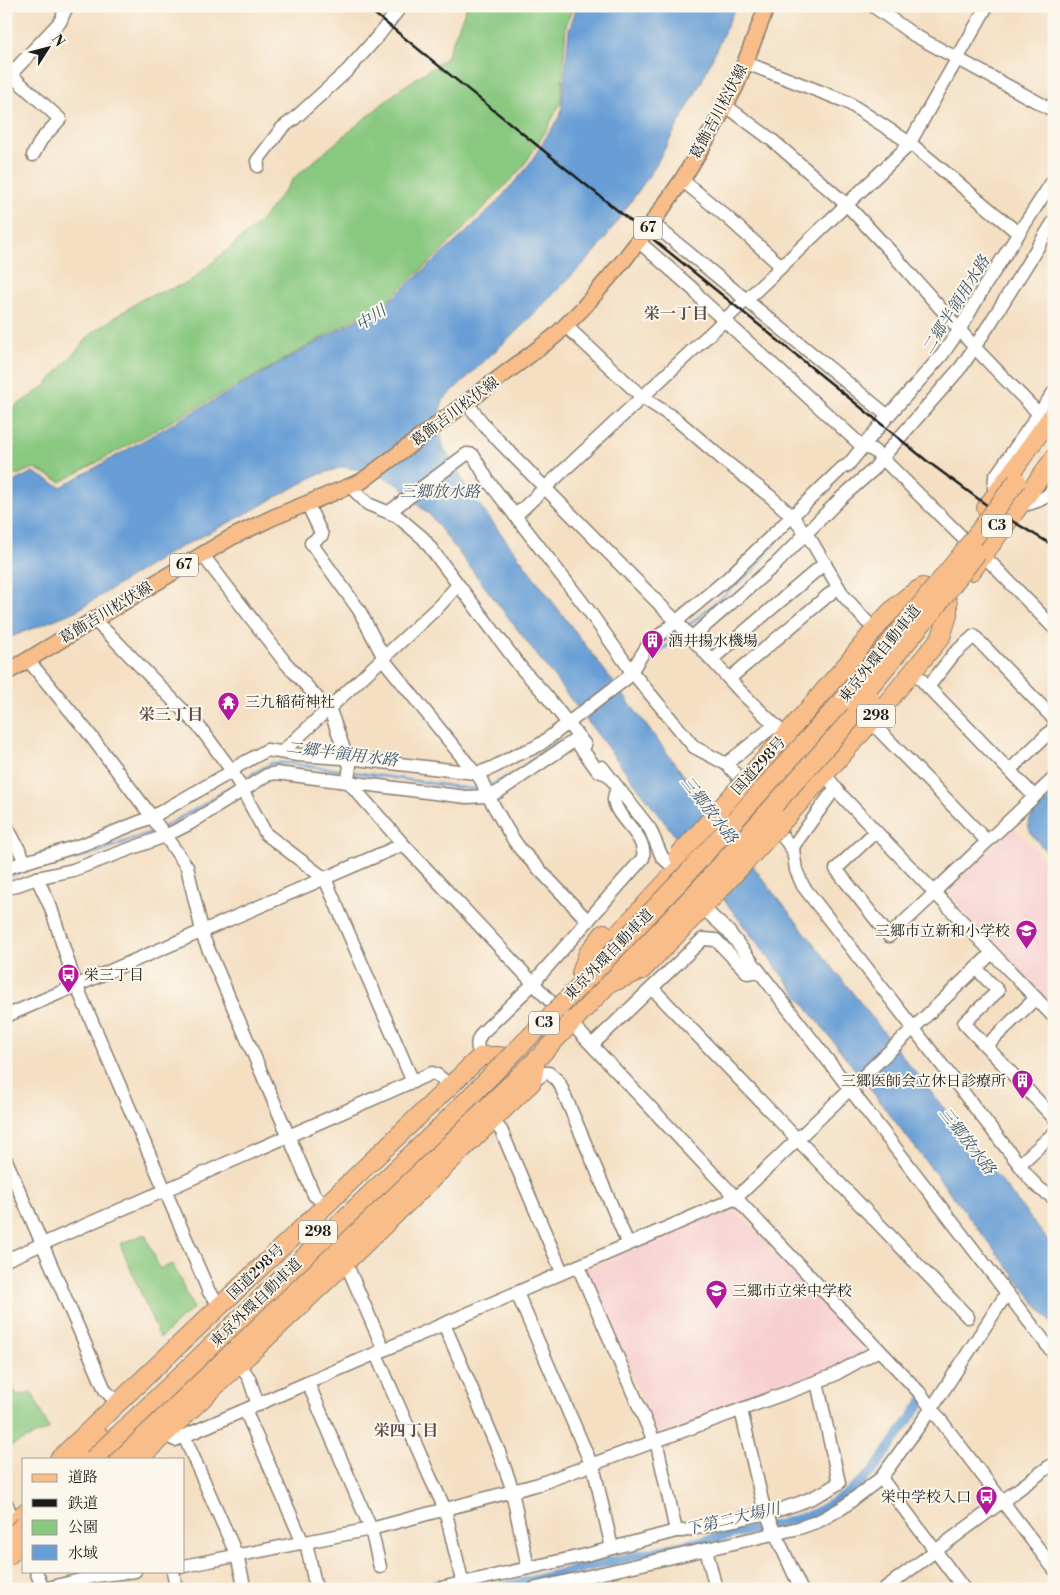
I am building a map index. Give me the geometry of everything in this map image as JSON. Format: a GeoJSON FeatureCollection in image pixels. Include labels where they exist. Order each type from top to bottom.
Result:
{"type":"FeatureCollection","features":[{"type":"Feature","properties":{"kind":"highway","name":"国道298号"},"geometry":{"type":"LineString","coordinates":[[1027,451],[1030,437],[1054,402]]}},
{"type":"Feature","properties":{"kind":"highway","name":"国道298号"},"geometry":{"type":"LineString","coordinates":[[82,1458],[438,1118],[581,973],[588,953],[601,935],[675,865],[905,610],[996,495],[1027,451],[1046,413]]}},
{"type":"Feature","properties":{"kind":"highway","name":"東京外環自動車道"},"geometry":{"type":"LineString","coordinates":[[94,1458],[440,1126],[594,972],[683,878],[850,692],[961,555],[1054,428]]}},
{"type":"Feature","properties":{"kind":"highway","name":"東京外環自動車道"},"geometry":{"type":"LineString","coordinates":[[111,1458],[598,984],[687,890],[856,703],[931,613],[1020,496],[1054,447]]}},
{"type":"Feature","properties":{"kind":"highway","name":"298"},"geometry":{"type":"LineString","coordinates":[[120,1458],[536,1060],[610,983],[642,970],[927,629],[1052,463]]}},
{"type":"Feature","properties":{"kind":"highway","name":"国道298号"},"geometry":{"type":"LineString","coordinates":[[675,865],[746,780],[781,730],[885,618],[906,598],[923,587]]}},
{"type":"Feature","properties":{"kind":"highway","name":"298"},"geometry":{"type":"LineString","coordinates":[[703,899],[785,819],[912,674],[941,637],[948,615],[948,603]]}},
{"type":"Feature","properties":{"kind":"highway","name":"国道298号"},"geometry":{"type":"LineString","coordinates":[[60,1458],[481,1056]]}},
{"type":"Feature","properties":{"kind":"highway"},"geometry":{"type":"LineString","coordinates":[[481,1056],[500,1056]]}},
{"type":"Feature","properties":{"kind":"highway"},"geometry":{"type":"LineString","coordinates":[[532,1082],[536,1060]]}},
{"type":"Feature","properties":{"kind":"highway","name":"298"},"geometry":{"type":"LineString","coordinates":[[140,1458],[175,1434],[239,1364],[532,1082]]}},
{"type":"Feature","properties":{"kind":"highway"},"geometry":{"type":"LineString","coordinates":[[6,1542],[17,1522]]}},
{"type":"Feature","properties":{"kind":"highway"},"geometry":{"type":"LineString","coordinates":[[6,1558],[22,1546]]}},
{"type":"Feature","properties":{"kind":"highway"},"geometry":{"type":"LineString","coordinates":[[6,1565],[22,1547]]}},
{"type":"Feature","properties":{"kind":"main road","name":"葛飾吉川松伏線"},"geometry":{"type":"LineString","coordinates":[[6,673],[202,554],[252,527],[307,503],[353,486],[371,476],[566,326],[638,241],[682,180],[726,106],[746,63],[767,6]]}},
{"type":"Feature","properties":{"kind":"street"},"geometry":{"type":"LineString","coordinates":[[33,155],[41,140],[60,119],[8,75],[60,22],[68,6]]}},
{"type":"Feature","properties":{"kind":"street"},"geometry":{"type":"LineString","coordinates":[[258,166],[257,160],[282,128],[348,70],[401,6]]}},
{"type":"Feature","properties":{"kind":"street"},"geometry":{"type":"LineString","coordinates":[[873,6],[914,36],[1054,111]]}},
{"type":"Feature","properties":{"kind":"street"},"geometry":{"type":"LineString","coordinates":[[515,516],[746,300],[910,143],[987,6]]}},
{"type":"Feature","properties":{"kind":"street"},"geometry":{"type":"LineString","coordinates":[[746,63],[847,102],[910,143],[1018,233]]}},
{"type":"Feature","properties":{"kind":"street"},"geometry":{"type":"LineString","coordinates":[[726,106],[779,146],[846,205],[973,344],[1046,413]]}},
{"type":"Feature","properties":{"kind":"street"},"geometry":{"type":"LineString","coordinates":[[6,889],[37,878],[74,870],[165,836],[196,820],[242,789],[267,775],[276,773],[349,772],[395,763],[475,773],[487,771],[517,755],[530,751],[572,721],[630,675],[648,644],[728,578],[842,468],[848,465],[942,355],[1054,179]]}},
{"type":"Feature","properties":{"kind":"street"},"geometry":{"type":"LineString","coordinates":[[682,180],[781,266]]}},
{"type":"Feature","properties":{"kind":"street"},"geometry":{"type":"LineString","coordinates":[[690,636],[759,579],[850,489],[874,469],[950,380],[973,344],[1048,241],[1054,221]]}},
{"type":"Feature","properties":{"kind":"street"},"geometry":{"type":"LineString","coordinates":[[652,223],[888,416]]}},
{"type":"Feature","properties":{"kind":"street"},"geometry":{"type":"LineString","coordinates":[[638,241],[694,290],[702,300],[863,447],[873,450],[882,458],[982,558],[991,563],[1054,628]]}},
{"type":"Feature","properties":{"kind":"street"},"geometry":{"type":"LineString","coordinates":[[566,326],[642,397],[677,420],[792,516],[806,533],[838,587],[855,610],[876,629]]}},
{"type":"Feature","properties":{"kind":"street"},"geometry":{"type":"LineString","coordinates":[[996,495],[994,488],[995,477],[1046,413],[1054,392]]}},
{"type":"Feature","properties":{"kind":"street"},"geometry":{"type":"LineString","coordinates":[[467,403],[488,430],[677,622],[729,679],[825,774],[875,832],[1054,1017]]}},
{"type":"Feature","properties":{"kind":"street"},"geometry":{"type":"LineString","coordinates":[[389,512],[467,454],[473,455],[489,482],[589,611],[630,675],[694,747],[726,764],[735,773],[793,850],[796,870],[803,886],[910,1031],[1020,1164],[1038,1179],[1052,1197]]}},
{"type":"Feature","properties":{"kind":"street"},"geometry":{"type":"LineString","coordinates":[[353,486],[355,491],[368,504],[389,512],[423,538],[522,669],[572,721],[606,774],[650,829],[662,857],[675,865]]}},
{"type":"Feature","properties":{"kind":"street"},"geometry":{"type":"LineString","coordinates":[[1020,506],[1037,502],[1050,494],[1054,488]]}},
{"type":"Feature","properties":{"kind":"street"},"geometry":{"type":"LineString","coordinates":[[307,503],[322,535],[312,543],[359,610],[384,658],[482,780],[488,796],[513,840],[588,921]]}},
{"type":"Feature","properties":{"kind":"street"},"geometry":{"type":"LineString","coordinates":[[202,554],[284,661],[331,713],[349,772],[402,843],[919,1392],[1054,1570]]}},
{"type":"Feature","properties":{"kind":"street"},"geometry":{"type":"LineString","coordinates":[[982,558],[987,569],[1054,638]]}},
{"type":"Feature","properties":{"kind":"street"},"geometry":{"type":"LineString","coordinates":[[711,660],[825,563]]}},
{"type":"Feature","properties":{"kind":"street"},"geometry":{"type":"LineString","coordinates":[[282,752],[439,606],[458,584]]}},
{"type":"Feature","properties":{"kind":"street"},"geometry":{"type":"LineString","coordinates":[[729,679],[838,587]]}},
{"type":"Feature","properties":{"kind":"street"},"geometry":{"type":"LineString","coordinates":[[94,620],[201,729],[232,771],[266,834],[323,879],[413,1082]]}},
{"type":"Feature","properties":{"kind":"street"},"geometry":{"type":"LineString","coordinates":[[928,687],[954,654],[974,636],[1054,719]]}},
{"type":"Feature","properties":{"kind":"street"},"geometry":{"type":"LineString","coordinates":[[28,660],[87,731],[187,867],[202,932],[314,1195],[326,1205]]}},
{"type":"Feature","properties":{"kind":"street"},"geometry":{"type":"LineString","coordinates":[[912,674],[918,677],[1034,796]]}},
{"type":"Feature","properties":{"kind":"street"},"geometry":{"type":"LineString","coordinates":[[871,722],[987,841]]}},
{"type":"Feature","properties":{"kind":"street"},"geometry":{"type":"LineString","coordinates":[[1010,770],[1054,728]]}},
{"type":"Feature","properties":{"kind":"street"},"geometry":{"type":"LineString","coordinates":[[726,764],[781,730]]}},
{"type":"Feature","properties":{"kind":"street"},"geometry":{"type":"LineString","coordinates":[[6,868],[84,844],[152,817],[267,750],[282,752],[418,790],[466,796],[488,796],[498,792],[576,740],[598,771],[606,774]]}},
{"type":"Feature","properties":{"kind":"street"},"geometry":{"type":"LineString","coordinates":[[875,832],[836,868],[889,936],[1054,778]]}},
{"type":"Feature","properties":{"kind":"street"},"geometry":{"type":"LineString","coordinates":[[481,1056],[477,1049],[478,1039],[534,983],[643,858],[644,848],[618,809],[614,799],[617,788]]}},
{"type":"Feature","properties":{"kind":"street"},"geometry":{"type":"LineString","coordinates":[[793,850],[825,801],[836,789]]}},
{"type":"Feature","properties":{"kind":"street"},"geometry":{"type":"LineString","coordinates":[[6,825],[37,878],[51,908],[77,986],[209,1292],[222,1304]]}},
{"type":"Feature","properties":{"kind":"street"},"geometry":{"type":"LineString","coordinates":[[8,1012],[77,986],[397,847],[402,843]]}},
{"type":"Feature","properties":{"kind":"street"},"geometry":{"type":"LineString","coordinates":[[703,899],[853,1085],[1054,1354]]}},
{"type":"Feature","properties":{"kind":"street"},"geometry":{"type":"LineString","coordinates":[[592,1045],[703,939],[716,940],[748,973],[759,970]]}},
{"type":"Feature","properties":{"kind":"street"},"geometry":{"type":"LineString","coordinates":[[245,1589],[237,1556],[175,1434],[258,1405],[736,1198],[992,953]]}},
{"type":"Feature","properties":{"kind":"street"},"geometry":{"type":"LineString","coordinates":[[976,968],[998,991],[964,1023],[1054,1118]]}},
{"type":"Feature","properties":{"kind":"street"},"geometry":{"type":"LineString","coordinates":[[652,988],[968,1317]]}},
{"type":"Feature","properties":{"kind":"street"},"geometry":{"type":"LineString","coordinates":[[986,1046],[1036,998]]}},
{"type":"Feature","properties":{"kind":"street"},"geometry":{"type":"LineString","coordinates":[[6,1260],[432,1073],[451,1086]]}},
{"type":"Feature","properties":{"kind":"street"},"geometry":{"type":"LineString","coordinates":[[532,1082],[544,1073],[552,1074],[559,1082],[628,1244]]}},
{"type":"Feature","properties":{"kind":"street"},"geometry":{"type":"LineString","coordinates":[[492,1121],[501,1130],[562,1272]]}},
{"type":"Feature","properties":{"kind":"street"},"geometry":{"type":"LineString","coordinates":[[1020,1164],[1054,1132]]}},
{"type":"Feature","properties":{"kind":"street"},"geometry":{"type":"LineString","coordinates":[[6,1160],[105,1390],[117,1403]]}},
{"type":"Feature","properties":{"kind":"street"},"geometry":{"type":"LineString","coordinates":[[343,1265],[349,1270],[430,1477],[445,1509],[463,1586]]}},
{"type":"Feature","properties":{"kind":"street"},"geometry":{"type":"LineString","coordinates":[[578,1266],[655,1441],[676,1531]]}},
{"type":"Feature","properties":{"kind":"street"},"geometry":{"type":"LineString","coordinates":[[517,1293],[592,1466],[612,1548]]}},
{"type":"Feature","properties":{"kind":"street"},"geometry":{"type":"LineString","coordinates":[[533,1589],[576,1584],[706,1549],[798,1528],[819,1521],[842,1508],[881,1478],[932,1408],[1007,1293]]}},
{"type":"Feature","properties":{"kind":"street"},"geometry":{"type":"LineString","coordinates":[[444,1324],[491,1434],[512,1491],[528,1568]]}},
{"type":"Feature","properties":{"kind":"street"},"geometry":{"type":"LineString","coordinates":[[185,1566],[371,1529],[539,1484],[817,1382],[832,1376],[879,1350]]}},
{"type":"Feature","properties":{"kind":"street"},"geometry":{"type":"LineString","coordinates":[[239,1364],[248,1378],[258,1405]]}},
{"type":"Feature","properties":{"kind":"street"},"geometry":{"type":"LineString","coordinates":[[436,1589],[463,1586],[676,1531],[766,1514],[828,1491],[839,1483],[817,1382]]}},
{"type":"Feature","properties":{"kind":"street"},"geometry":{"type":"LineString","coordinates":[[308,1383],[371,1529],[380,1567]]}},
{"type":"Feature","properties":{"kind":"street"},"geometry":{"type":"LineString","coordinates":[[245,1410],[304,1542],[316,1589]]}},
{"type":"Feature","properties":{"kind":"street"},"geometry":{"type":"LineString","coordinates":[[741,1410],[766,1514],[801,1589]]}},
{"type":"Feature","properties":{"kind":"street"},"geometry":{"type":"LineString","coordinates":[[884,1589],[1054,1463]]}},
{"type":"Feature","properties":{"kind":"street"},"geometry":{"type":"LineString","coordinates":[[881,1478],[964,1589]]}},
{"type":"Feature","properties":{"kind":"street"},"geometry":{"type":"LineString","coordinates":[[6,1503],[17,1522],[22,1538]]}},
{"type":"Feature","properties":{"kind":"street"},"geometry":{"type":"LineString","coordinates":[[706,1549],[716,1589]]}},
{"type":"Feature","properties":{"kind":"street"},"geometry":{"type":"LineString","coordinates":[[36,1572],[44,1589],[96,1576],[127,1572]]}},
{"type":"Feature","properties":{"kind":"street"},"geometry":{"type":"LineString","coordinates":[[173,1572],[176,1589]]}},
{"type":"Feature","properties":{"kind":"shaded area","name":"三郷市立新和小学校"},"geometry":{"type":"Polygon","coordinates":[[[1014,827],[1054,869],[1054,1007],[944,894],[1014,827]]]}},
{"type":"Feature","properties":{"kind":"shaded area","name":"三郷市立栄中学校"},"geometry":{"type":"Polygon","coordinates":[[[732,1206],[865,1350],[832,1370],[658,1436],[586,1270],[732,1206]]]}},
{"type":"Feature","properties":{"kind":"green space"},"geometry":{"type":"Polygon","coordinates":[[[467,6],[573,6],[566,26],[561,102],[546,131],[522,168],[444,249],[389,299],[278,363],[61,482],[34,468],[6,479],[6,413],[45,386],[93,332],[144,298],[188,283],[259,223],[295,177],[399,90],[446,58],[467,6]]]}},
{"type":"Feature","properties":{"kind":"green space"},"geometry":{"type":"Polygon","coordinates":[[[145,1234],[160,1269],[173,1264],[193,1308],[160,1338],[120,1244],[145,1234]]]}},
{"type":"Feature","properties":{"kind":"green space"},"geometry":{"type":"Polygon","coordinates":[[[6,1373],[17,1396],[32,1393],[49,1429],[6,1448],[6,1373]]]}},
{"type":"Feature","properties":{"kind":"water"},"geometry":{"type":"Polygon","coordinates":[[[577,6],[736,6],[701,83],[653,170],[597,250],[523,325],[443,400],[439,413],[440,433],[444,450],[456,465],[465,486],[758,873],[1054,1248],[1054,1327],[727,904],[430,515],[412,500],[401,486],[370,471],[342,467],[315,476],[171,552],[76,611],[6,639],[6,485],[33,472],[61,487],[388,302],[462,236],[496,203],[526,169],[561,114],[569,30],[577,6]]]}},
{"type":"Feature","properties":{"kind":"water"},"geometry":{"type":"Polygon","coordinates":[[[1054,795],[1054,859],[1036,840],[1029,826],[1034,813],[1054,795]]]}},
{"type":"Feature","properties":{"kind":"waterway","name":"二郷半領用水路"},"geometry":{"type":"LineString","coordinates":[[688,626],[756,568],[780,536]]}},
{"type":"Feature","properties":{"kind":"waterway","name":"二郷半領用水路"},"geometry":{"type":"LineString","coordinates":[[657,655],[682,632]]}},
{"type":"Feature","properties":{"kind":"waterway","name":"二郷半領用水路"},"geometry":{"type":"LineString","coordinates":[[489,786],[516,772],[560,739]]}},
{"type":"Feature","properties":{"kind":"waterway","name":"二郷半領用水路"},"geometry":{"type":"LineString","coordinates":[[241,780],[272,763],[287,763],[345,771]]}},
{"type":"Feature","properties":{"kind":"waterway","name":"二郷半領用水路"},"geometry":{"type":"LineString","coordinates":[[353,772],[471,789],[481,787]]}},
{"type":"Feature","properties":{"kind":"waterway","name":"二郷半領用水路"},"geometry":{"type":"LineString","coordinates":[[164,827],[234,785]]}},
{"type":"Feature","properties":{"kind":"waterway","name":"二郷半領用水路"},"geometry":{"type":"LineString","coordinates":[[39,868],[87,856],[157,830]]}},
{"type":"Feature","properties":{"kind":"waterway","name":"二郷半領用水路"},"geometry":{"type":"LineString","coordinates":[[6,878],[27,870]]}},
{"type":"Feature","properties":{"kind":"waterway","name":"下第二大場川"},"geometry":{"type":"LineString","coordinates":[[494,1589],[780,1524],[815,1513],[844,1496],[873,1471],[926,1396]]}},
{"type":"Feature","properties":{"kind":"railway"},"geometry":{"type":"LineString","coordinates":[[365,6],[927,461],[992,509],[1054,546]]}},
{"type":"Feature","properties":{"kind":"place","name":"酒井揚水機場"},"geometry":{"type":"Point","coordinates":[652,660]}},
{"type":"Feature","properties":{"kind":"place","name":"三九稲荷神社"},"geometry":{"type":"Point","coordinates":[229,721]}},
{"type":"Feature","properties":{"kind":"place","name":"三郷市立新和小学校"},"geometry":{"type":"Point","coordinates":[1026,950]}},
{"type":"Feature","properties":{"kind":"place","name":"栄三丁目"},"geometry":{"type":"Point","coordinates":[68,994]}},
{"type":"Feature","properties":{"kind":"place","name":"三郷医師会立休日診療所"},"geometry":{"type":"Point","coordinates":[1022,1100]}},
{"type":"Feature","properties":{"kind":"place","name":"三郷市立栄中学校"},"geometry":{"type":"Point","coordinates":[716,1310]}},
{"type":"Feature","properties":{"kind":"place","name":"栄中学校入口"},"geometry":{"type":"Point","coordinates":[987,1516]}},
{"type":"Feature","properties":{"kind":"district","name":"栄一丁目"},"geometry":{"type":"Point","coordinates":[676,314]}},
{"type":"Feature","properties":{"kind":"district","name":"栄三丁目"},"geometry":{"type":"Point","coordinates":[171,715]}},
{"type":"Feature","properties":{"kind":"district","name":"栄四丁目"},"geometry":{"type":"Point","coordinates":[406,1431]}},
{"type":"Feature","properties":{"kind":"water label","name":"中川"},"geometry":{"type":"Point","coordinates":[371,318]}},
{"type":"Feature","properties":{"kind":"water label","name":"三郷放水路"},"geometry":{"type":"Point","coordinates":[440,492]}},
{"type":"Feature","properties":{"kind":"water label","name":"三郷放水路"},"geometry":{"type":"Point","coordinates":[709,810]}},
{"type":"Feature","properties":{"kind":"water label","name":"三郷放水路"},"geometry":{"type":"Point","coordinates":[967,1141]}}]}
